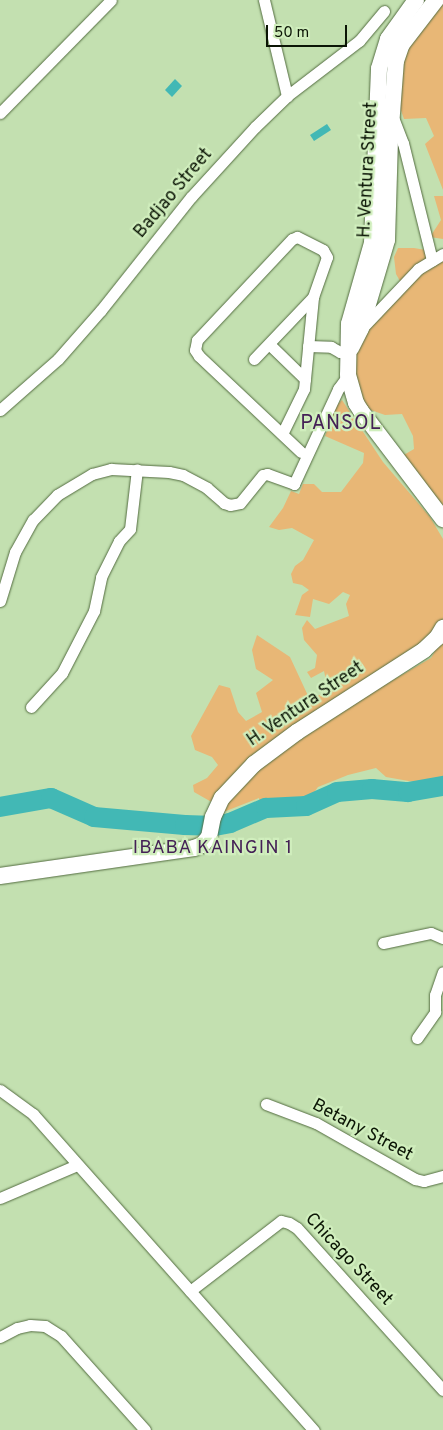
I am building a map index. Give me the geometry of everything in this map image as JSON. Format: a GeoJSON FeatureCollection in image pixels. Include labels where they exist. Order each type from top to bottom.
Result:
{"type":"FeatureCollection","features":[{"type":"Feature","properties":{"kind":"street"},"geometry":{"type":"LineString","coordinates":[[0,113],[111,0]]}},
{"type":"Feature","properties":{"kind":"street"},"geometry":{"type":"LineString","coordinates":[[264,0],[287,96]]}},
{"type":"Feature","properties":{"kind":"street","name":"H. Ventura Street"},"geometry":{"type":"LineString","coordinates":[[384,113],[379,69],[382,53],[397,24],[416,0]]}},
{"type":"Feature","properties":{"kind":"street","name":"H. Ventura Street"},"geometry":{"type":"LineString","coordinates":[[436,0],[402,44],[396,61],[384,113],[372,243],[355,326],[346,352],[348,375],[356,403],[443,519]]}},
{"type":"Feature","properties":{"kind":"street","name":"Badjao Street"},"geometry":{"type":"LineString","coordinates":[[0,410],[58,359],[101,310],[191,197],[255,127],[287,96],[359,41],[384,11]]}},
{"type":"Feature","properties":{"kind":"street"},"geometry":{"type":"LineString","coordinates":[[384,113],[403,143],[432,260]]}},
{"type":"Feature","properties":{"kind":"street"},"geometry":{"type":"LineString","coordinates":[[283,432],[304,389],[313,297],[327,256],[323,250],[297,237],[292,239],[197,340],[195,350],[199,356],[283,432],[301,452]]}},
{"type":"Feature","properties":{"kind":"street"},"geometry":{"type":"LineString","coordinates":[[355,326],[418,269],[443,254]]}},
{"type":"Feature","properties":{"kind":"street"},"geometry":{"type":"LineString","coordinates":[[254,359],[270,345],[313,297]]}},
{"type":"Feature","properties":{"kind":"street"},"geometry":{"type":"LineString","coordinates":[[270,345],[304,379]]}},
{"type":"Feature","properties":{"kind":"street"},"geometry":{"type":"LineString","coordinates":[[308,349],[336,356],[346,352]]}},
{"type":"Feature","properties":{"kind":"street"},"geometry":{"type":"LineString","coordinates":[[0,601],[15,552],[33,520],[44,506],[57,495],[92,474],[110,469],[137,469],[183,475],[207,488],[224,503],[230,505],[240,503],[263,475],[268,474],[294,484],[338,389],[348,375]]}},
{"type":"Feature","properties":{"kind":"street"},"geometry":{"type":"LineString","coordinates":[[31,707],[62,673],[94,611],[101,577],[119,541],[130,529],[137,469]]}},
{"type":"Feature","properties":{"kind":"street","name":"H. Ventura Street"},"geometry":{"type":"LineString","coordinates":[[0,876],[194,848],[202,845],[230,787],[254,764],[297,732],[424,650],[437,638],[443,628]]}},
{"type":"Feature","properties":{"kind":"street"},"geometry":{"type":"LineString","coordinates":[[383,943],[431,933],[443,938]]}},
{"type":"Feature","properties":{"kind":"street"},"geometry":{"type":"LineString","coordinates":[[417,1038],[435,1012],[435,995],[443,972]]}},
{"type":"Feature","properties":{"kind":"street"},"geometry":{"type":"LineString","coordinates":[[0,1090],[33,1114],[314,1430]]}},
{"type":"Feature","properties":{"kind":"street","name":"Betany Street"},"geometry":{"type":"LineString","coordinates":[[266,1104],[316,1123],[415,1179],[424,1181],[443,1176]]}},
{"type":"Feature","properties":{"kind":"street"},"geometry":{"type":"LineString","coordinates":[[0,1198],[77,1165]]}},
{"type":"Feature","properties":{"kind":"street","name":"Chicago Street"},"geometry":{"type":"LineString","coordinates":[[190,1291],[281,1221],[290,1223],[297,1228],[443,1390]]}},
{"type":"Feature","properties":{"kind":"street"},"geometry":{"type":"LineString","coordinates":[[0,1337],[16,1328],[30,1325],[45,1326],[62,1336],[146,1430]]}},
{"type":"Feature","properties":{"kind":"shaded area"},"geometry":{"type":"Polygon","coordinates":[[[443,0],[443,190],[425,144],[434,136],[426,118],[404,119],[397,99],[400,67],[408,44],[443,0]]]}},
{"type":"Feature","properties":{"kind":"shaded area"},"geometry":{"type":"Polygon","coordinates":[[[434,196],[443,196],[443,239],[430,237],[441,220],[434,196]]]}},
{"type":"Feature","properties":{"kind":"shaded area"},"geometry":{"type":"Polygon","coordinates":[[[398,248],[414,248],[443,253],[443,510],[402,456],[414,449],[413,436],[402,414],[385,415],[359,406],[353,375],[355,356],[371,324],[405,290],[396,274],[394,257],[398,248]]]}},
{"type":"Feature","properties":{"kind":"shaded area"},"geometry":{"type":"Polygon","coordinates":[[[342,400],[383,462],[430,517],[443,539],[443,620],[427,643],[269,745],[215,804],[194,792],[193,785],[207,778],[218,765],[212,757],[195,750],[191,736],[219,685],[230,688],[238,712],[246,721],[262,712],[256,693],[273,680],[256,669],[252,650],[257,635],[290,657],[310,700],[328,690],[324,671],[311,678],[307,672],[315,668],[317,655],[304,640],[302,628],[307,620],[315,629],[349,616],[346,604],[350,595],[343,592],[329,604],[313,599],[310,617],[295,615],[302,595],[309,590],[302,585],[293,583],[291,574],[295,566],[303,560],[314,540],[292,528],[279,530],[269,527],[283,508],[291,491],[299,494],[303,484],[314,484],[322,492],[341,492],[363,463],[364,453],[325,436],[336,406],[342,400]]]}},
{"type":"Feature","properties":{"kind":"shaded area"},"geometry":{"type":"Polygon","coordinates":[[[443,637],[443,779],[420,783],[386,777],[376,768],[348,775],[318,787],[307,802],[260,805],[259,798],[221,813],[231,793],[312,727],[431,658],[443,637]]]}},
{"type":"Feature","properties":{"kind":"water"},"geometry":{"type":"Polygon","coordinates":[[[175,79],[182,86],[172,97],[165,90],[175,79]]]}},
{"type":"Feature","properties":{"kind":"water"},"geometry":{"type":"Polygon","coordinates":[[[327,124],[331,130],[314,141],[310,135],[327,124]]]}},
{"type":"Feature","properties":{"kind":"waterway"},"geometry":{"type":"LineString","coordinates":[[0,807],[51,798],[94,817],[215,826],[230,823],[266,808],[306,806],[337,792],[372,789],[408,792],[443,786]]}},
{"type":"Feature","properties":{"kind":"district","name":"PANSOL"},"geometry":{"type":"Point","coordinates":[341,424]}},
{"type":"Feature","properties":{"kind":"district","name":"IBABA KAINGIN 1"},"geometry":{"type":"Point","coordinates":[213,849]}}]}
